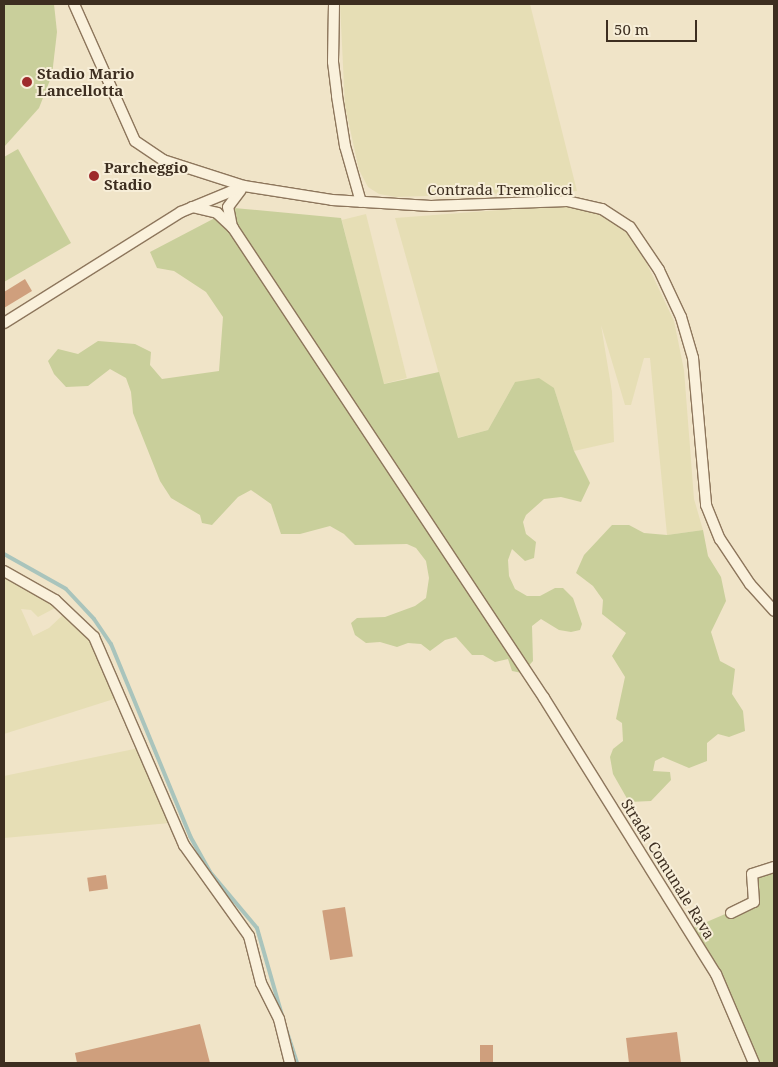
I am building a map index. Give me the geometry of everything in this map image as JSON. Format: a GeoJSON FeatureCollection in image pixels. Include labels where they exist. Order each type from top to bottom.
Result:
{"type":"FeatureCollection","features":[{"type":"Feature","properties":{"kind":"street","name":"Contrada Tremolicci"},"geometry":{"type":"LineString","coordinates":[[74,4],[135,141],[163,160],[244,186],[361,202],[431,206],[567,202],[602,210],[630,227],[659,270],[681,317],[690,350],[700,413],[706,505],[720,539],[750,584],[774,612]]}},
{"type":"Feature","properties":{"kind":"street"},"geometry":{"type":"LineString","coordinates":[[334,4],[334,62],[337,96],[345,146],[361,202]]}},
{"type":"Feature","properties":{"kind":"street"},"geometry":{"type":"LineString","coordinates":[[4,323],[192,207],[218,199],[244,186]]}},
{"type":"Feature","properties":{"kind":"street"},"geometry":{"type":"LineString","coordinates":[[228,207],[244,186]]}},
{"type":"Feature","properties":{"kind":"street"},"geometry":{"type":"LineString","coordinates":[[218,199],[228,207],[232,228]]}},
{"type":"Feature","properties":{"kind":"street"},"geometry":{"type":"LineString","coordinates":[[217,213],[218,199]]}},
{"type":"Feature","properties":{"kind":"street"},"geometry":{"type":"LineString","coordinates":[[192,207],[217,213],[232,228]]}},
{"type":"Feature","properties":{"kind":"street","name":"Strada Comunale Rava"},"geometry":{"type":"LineString","coordinates":[[232,228],[544,698],[716,974],[754,1063]]}},
{"type":"Feature","properties":{"kind":"street"},"geometry":{"type":"LineString","coordinates":[[4,571],[55,600],[94,637],[184,845],[249,936],[260,983],[280,1019],[290,1063]]}},
{"type":"Feature","properties":{"kind":"street"},"geometry":{"type":"LineString","coordinates":[[731,913],[754,902],[752,874],[774,867]]}},
{"type":"Feature","properties":{"kind":"shaded area"},"geometry":{"type":"Polygon","coordinates":[[[340,4],[530,4],[577,191],[396,197],[379,194],[368,187],[359,170],[345,106],[340,4]]]}},
{"type":"Feature","properties":{"kind":"shaded area"},"geometry":{"type":"Polygon","coordinates":[[[566,205],[595,210],[622,225],[640,249],[674,321],[684,370],[694,499],[703,530],[667,535],[650,358],[644,358],[631,405],[625,405],[601,325],[612,392],[614,442],[574,451],[554,388],[515,382],[488,430],[457,438],[395,218],[566,205]]]}},
{"type":"Feature","properties":{"kind":"shaded area"},"geometry":{"type":"Polygon","coordinates":[[[366,214],[407,378],[383,384],[342,220],[366,214]]]}},
{"type":"Feature","properties":{"kind":"shaded area"},"geometry":{"type":"Polygon","coordinates":[[[4,576],[57,607],[38,617],[31,610],[21,609],[33,636],[49,628],[66,612],[87,633],[117,698],[4,734],[4,576]]]}},
{"type":"Feature","properties":{"kind":"shaded area"},"geometry":{"type":"Polygon","coordinates":[[[139,748],[170,823],[4,838],[4,776],[139,748]]]}},
{"type":"Feature","properties":{"kind":"green space","name":"Stadio Mario Lancellotta"},"geometry":{"type":"Polygon","coordinates":[[[4,4],[54,4],[57,32],[52,75],[39,108],[4,147],[4,4]]]}},
{"type":"Feature","properties":{"kind":"green space"},"geometry":{"type":"Polygon","coordinates":[[[18,149],[71,243],[4,282],[4,157],[18,149]]]}},
{"type":"Feature","properties":{"kind":"green space"},"geometry":{"type":"Polygon","coordinates":[[[234,208],[341,218],[384,384],[439,372],[458,438],[488,430],[515,382],[539,378],[554,388],[574,451],[590,483],[581,502],[561,497],[544,499],[526,515],[523,522],[526,534],[536,542],[534,558],[525,561],[512,549],[508,560],[509,576],[515,589],[527,596],[540,596],[555,588],[563,588],[573,598],[582,624],[580,630],[571,632],[559,630],[541,619],[532,626],[533,661],[522,673],[512,671],[508,659],[495,662],[483,655],[472,655],[456,637],[445,640],[430,651],[421,644],[408,643],[397,647],[380,642],[366,643],[355,635],[351,623],[357,618],[385,617],[415,606],[426,598],[429,578],[426,561],[416,548],[407,544],[355,545],[344,534],[330,526],[300,534],[281,534],[271,504],[251,490],[238,497],[212,525],[202,523],[200,515],[171,498],[160,481],[133,413],[131,392],[126,378],[110,369],[88,386],[66,387],[54,374],[48,361],[58,349],[78,354],[98,341],[135,344],[151,352],[150,365],[162,379],[219,371],[223,317],[206,292],[174,271],[157,268],[150,252],[234,208]]]}},
{"type":"Feature","properties":{"kind":"green space"},"geometry":{"type":"Polygon","coordinates":[[[612,525],[629,525],[644,533],[667,535],[703,530],[708,556],[721,577],[726,601],[711,632],[720,661],[735,669],[732,694],[743,711],[745,731],[729,737],[718,734],[707,743],[707,761],[689,768],[663,757],[655,761],[653,771],[670,772],[671,780],[651,801],[629,802],[613,774],[610,757],[613,749],[623,741],[622,723],[616,719],[625,677],[612,656],[626,633],[602,614],[603,600],[593,586],[576,573],[584,555],[612,525]]]}},
{"type":"Feature","properties":{"kind":"green space"},"geometry":{"type":"Polygon","coordinates":[[[774,867],[774,1063],[754,1063],[716,974],[688,930],[753,902],[752,874],[774,867]]]}},
{"type":"Feature","properties":{"kind":"building"},"geometry":{"type":"Polygon","coordinates":[[[25,279],[32,291],[4,308],[4,292],[25,279]]]}},
{"type":"Feature","properties":{"kind":"building"},"geometry":{"type":"Polygon","coordinates":[[[106,875],[108,889],[89,892],[87,878],[106,875]]]}},
{"type":"Feature","properties":{"kind":"building"},"geometry":{"type":"Polygon","coordinates":[[[345,907],[353,956],[330,960],[322,911],[345,907]]]}},
{"type":"Feature","properties":{"kind":"building"},"geometry":{"type":"Polygon","coordinates":[[[200,1024],[210,1063],[77,1063],[75,1053],[200,1024]]]}},
{"type":"Feature","properties":{"kind":"building"},"geometry":{"type":"Polygon","coordinates":[[[677,1032],[681,1063],[629,1063],[626,1038],[677,1032]]]}},
{"type":"Feature","properties":{"kind":"building"},"geometry":{"type":"Polygon","coordinates":[[[480,1045],[493,1045],[493,1063],[480,1063],[480,1045]]]}},
{"type":"Feature","properties":{"kind":"waterway"},"geometry":{"type":"LineString","coordinates":[[4,554],[66,589],[94,619],[111,644],[190,836],[210,872],[257,928],[282,1015]]}},
{"type":"Feature","properties":{"kind":"waterway"},"geometry":{"type":"LineString","coordinates":[[286,1029],[297,1063]]}},
{"type":"Feature","properties":{"kind":"place","name":"Stadio Mario Lancellotta"},"geometry":{"type":"Point","coordinates":[27,82]}},
{"type":"Feature","properties":{"kind":"place","name":"Parcheggio Stadio"},"geometry":{"type":"Point","coordinates":[94,176]}}]}
